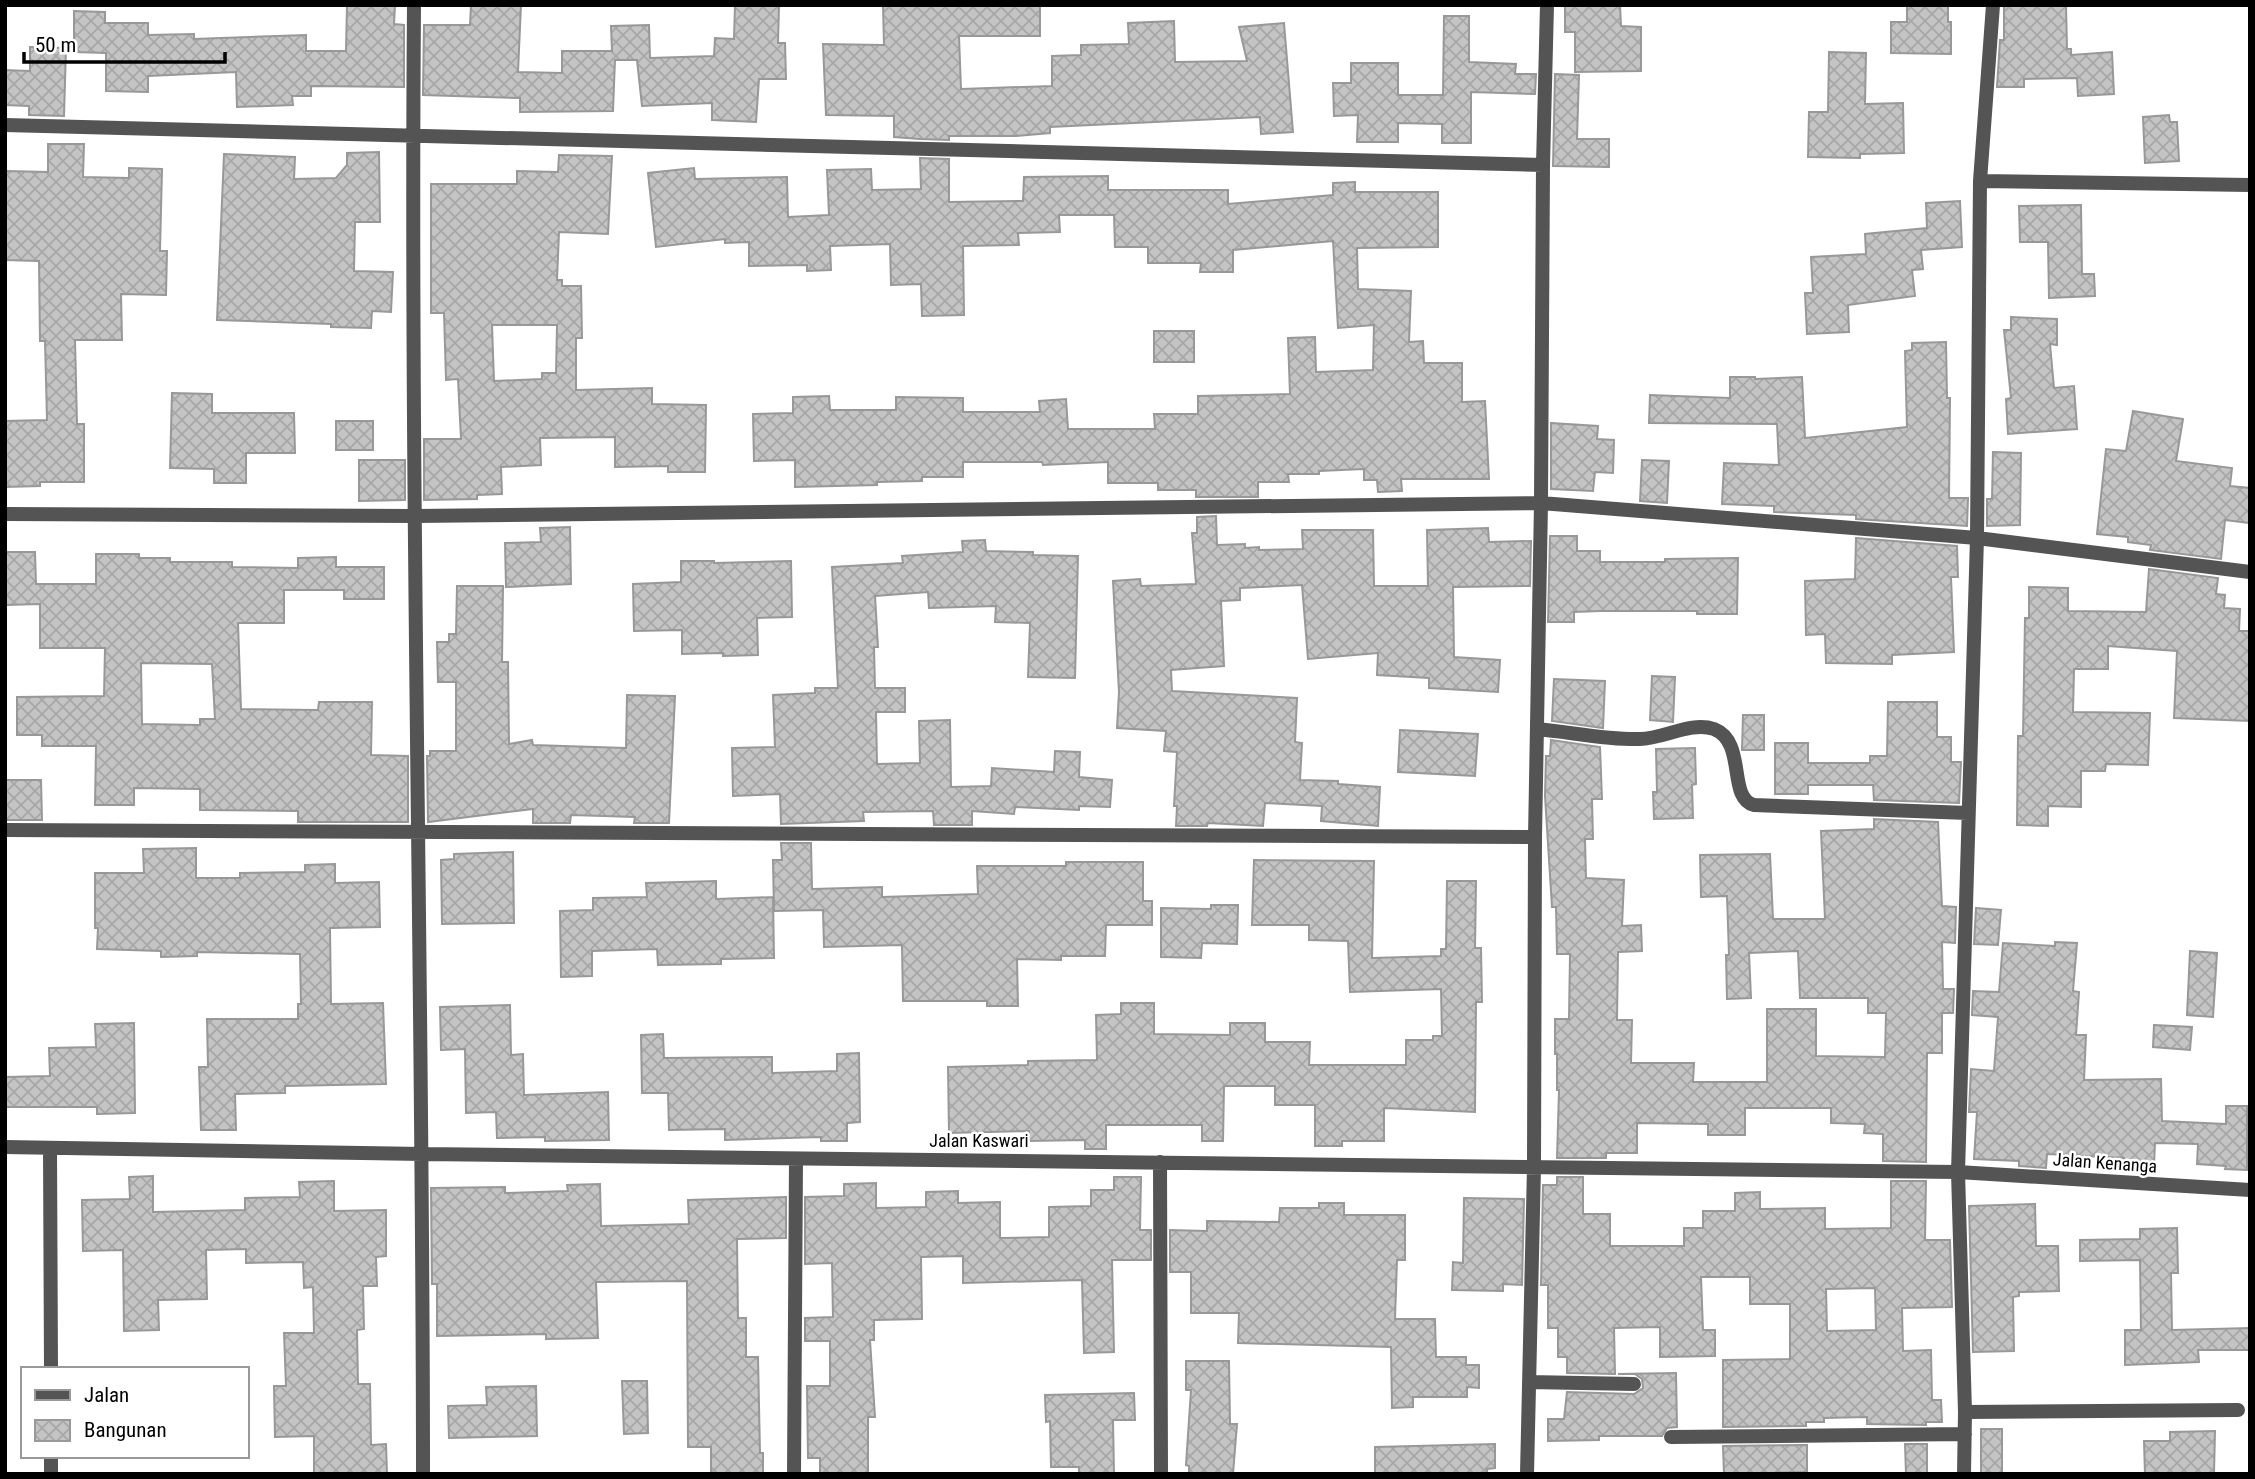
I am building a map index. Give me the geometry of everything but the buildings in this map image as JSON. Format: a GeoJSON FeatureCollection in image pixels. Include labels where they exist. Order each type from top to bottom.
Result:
{"type":"FeatureCollection","features":[{"type":"Feature","properties":{"kind":"street"},"geometry":{"type":"LineString","coordinates":[[414,5],[416,832],[423,1154],[423,1474]]}},
{"type":"Feature","properties":{"kind":"street"},"geometry":{"type":"LineString","coordinates":[[1527,1474],[1534,1167],[1535,838],[1547,5]]}},
{"type":"Feature","properties":{"kind":"street"},"geometry":{"type":"LineString","coordinates":[[1964,1474],[1965,1412],[1958,1172],[1977,538],[1980,181],[1993,5]]}},
{"type":"Feature","properties":{"kind":"street"},"geometry":{"type":"LineString","coordinates":[[5,125],[1543,165]]}},
{"type":"Feature","properties":{"kind":"street"},"geometry":{"type":"LineString","coordinates":[[1980,181],[2250,185]]}},
{"type":"Feature","properties":{"kind":"street"},"geometry":{"type":"LineString","coordinates":[[5,514],[415,516],[1541,503],[1977,538],[2250,572]]}},
{"type":"Feature","properties":{"kind":"street"},"geometry":{"type":"LineString","coordinates":[[1537,729],[1639,739],[1662,737],[1700,727],[1714,730],[1722,735],[1736,757],[1740,793],[1748,804],[1754,806],[1968,813]]}},
{"type":"Feature","properties":{"kind":"street"},"geometry":{"type":"LineString","coordinates":[[5,830],[1535,838]]}},
{"type":"Feature","properties":{"kind":"street","name":"Jalan Kaswari"},"geometry":{"type":"LineString","coordinates":[[5,1147],[1534,1167]]}},
{"type":"Feature","properties":{"kind":"street"},"geometry":{"type":"LineString","coordinates":[[50,1147],[51,1367]]}},
{"type":"Feature","properties":{"kind":"street"},"geometry":{"type":"LineString","coordinates":[[793,1474],[796,1159]]}},
{"type":"Feature","properties":{"kind":"street"},"geometry":{"type":"LineString","coordinates":[[1160,1162],[1161,1474]]}},
{"type":"Feature","properties":{"kind":"street","name":"Jalan Kenanga"},"geometry":{"type":"LineString","coordinates":[[1534,1167],[1958,1172],[2250,1190]]}},
{"type":"Feature","properties":{"kind":"street"},"geometry":{"type":"LineString","coordinates":[[1529,1382],[1634,1384]]}},
{"type":"Feature","properties":{"kind":"street"},"geometry":{"type":"LineString","coordinates":[[1965,1412],[2238,1410]]}},
{"type":"Feature","properties":{"kind":"street"},"geometry":{"type":"LineString","coordinates":[[1671,1437],[1965,1434]]}}]}
